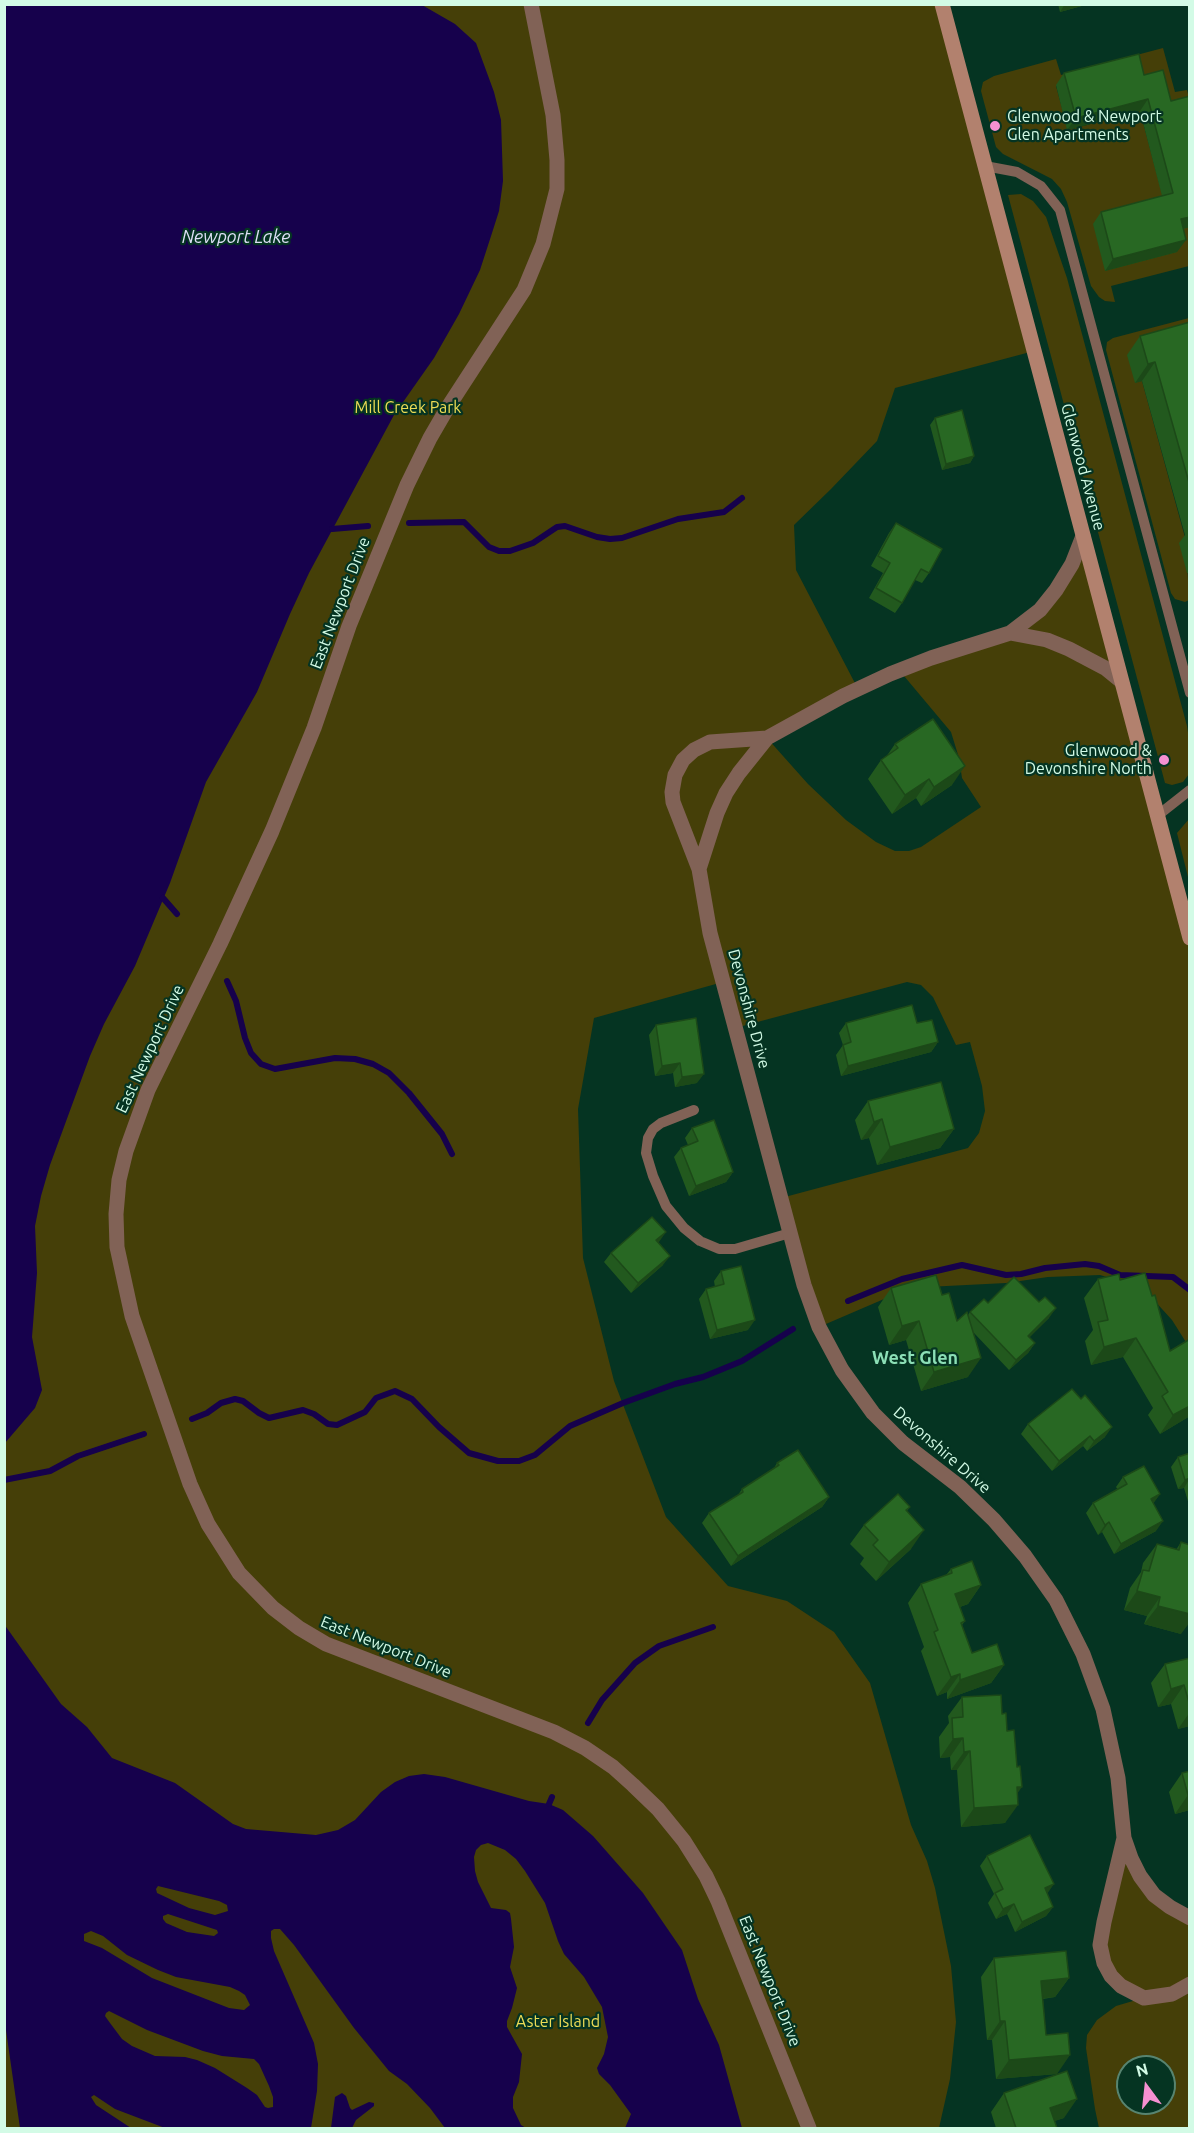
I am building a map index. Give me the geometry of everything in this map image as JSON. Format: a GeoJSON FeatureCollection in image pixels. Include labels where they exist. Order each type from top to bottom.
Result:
{"type":"FeatureCollection","features":[{"type":"Feature","properties":{"kind":"street","name":"East Newport Drive"},"geometry":{"type":"LineString","coordinates":[[531,4],[553,115],[557,160],[557,189],[543,244],[524,290],[442,417],[406,485],[349,626],[314,728],[272,831],[229,925],[148,1090],[126,1151],[119,1180],[117,1247],[132,1316],[190,1484],[208,1524],[239,1573],[273,1608],[298,1628],[326,1644],[554,1732],[585,1748],[613,1767],[658,1809],[684,1840],[718,1901],[809,2128]]}},
{"type":"Feature","properties":{"kind":"street","name":"Glenwood Avenue"},"geometry":{"type":"LineString","coordinates":[[942,4],[1190,938]]}},
{"type":"Feature","properties":{"kind":"street","name":"Devonshire Drive"},"geometry":{"type":"LineString","coordinates":[[699,869],[717,813],[726,794],[739,773],[767,738],[843,696],[890,674],[931,658],[1010,633],[1040,610],[1056,590],[1083,536]]}},
{"type":"Feature","properties":{"kind":"street","name":"Devonshire Drive"},"geometry":{"type":"LineString","coordinates":[[1010,633],[1047,640],[1069,649],[1105,668],[1121,681]]}},
{"type":"Feature","properties":{"kind":"street","name":"Devonshire Drive"},"geometry":{"type":"LineString","coordinates":[[767,738],[710,742],[694,750],[683,760],[675,775],[672,792],[673,802],[699,869],[710,933],[804,1285],[819,1327],[842,1370],[873,1413],[903,1443],[960,1487],[994,1520],[1026,1556],[1056,1600],[1083,1654],[1103,1709],[1118,1778],[1124,1838],[1140,1876],[1154,1895],[1190,1918]]}},
{"type":"Feature","properties":{"kind":"street","name":"Devonshire Drive"},"geometry":{"type":"LineString","coordinates":[[1124,1838],[1100,1945],[1104,1963],[1111,1976],[1121,1986],[1144,1998],[1172,1995],[1190,1984]]}},
{"type":"Feature","properties":{"kind":"lane"},"geometry":{"type":"LineString","coordinates":[[985,166],[1017,172],[1041,186],[1060,210],[1190,693]]}},
{"type":"Feature","properties":{"kind":"lane"},"geometry":{"type":"LineString","coordinates":[[1157,816],[1190,790]]}},
{"type":"Feature","properties":{"kind":"lane"},"geometry":{"type":"LineString","coordinates":[[694,1110],[661,1123],[653,1129],[648,1138],[646,1153],[652,1176],[666,1206],[684,1228],[700,1241],[719,1249],[735,1249],[790,1233]]}},
{"type":"Feature","properties":{"kind":"green space","name":"Mill Creek Park"},"geometry":{"type":"Polygon","coordinates":[[[5,5],[942,5],[1034,351],[895,388],[877,441],[794,525],[796,570],[858,689],[767,738],[808,784],[846,820],[876,842],[895,851],[909,851],[921,847],[981,807],[962,778],[951,732],[899,670],[1010,633],[1040,610],[1083,536],[1189,938],[1189,1347],[1172,1320],[1152,1298],[1133,1285],[1100,1275],[927,1287],[891,1296],[819,1327],[781,1198],[968,1148],[979,1133],[985,1111],[982,1086],[970,1042],[956,1045],[933,997],[921,985],[907,982],[735,1028],[723,982],[594,1018],[578,1109],[583,1258],[614,1381],[666,1517],[728,1586],[787,1601],[834,1632],[870,1683],[911,1825],[927,1861],[935,1888],[951,1966],[956,2022],[950,2079],[939,2128],[5,2128],[5,5]]]}},
{"type":"Feature","properties":{"kind":"green space"},"geometry":{"type":"Polygon","coordinates":[[[1163,48],[1175,92],[1187,90],[1189,124],[1056,86],[1068,130],[1140,111],[1172,231],[1189,227],[1189,266],[1111,286],[1115,302],[1105,301],[1091,286],[1067,202],[1061,189],[1052,179],[1003,154],[996,147],[981,91],[983,82],[994,76],[1056,59],[1061,75],[1163,48]]]}},
{"type":"Feature","properties":{"kind":"green space"},"geometry":{"type":"Polygon","coordinates":[[[1021,194],[1033,201],[1046,217],[1067,278],[1187,726],[1189,774],[1183,782],[1172,785],[1165,783],[1008,195],[1021,194]]]}},
{"type":"Feature","properties":{"kind":"green space"},"geometry":{"type":"Polygon","coordinates":[[[1189,318],[1189,337],[1135,382],[1142,381],[1186,541],[1189,600],[1185,602],[1175,599],[1171,593],[1106,350],[1107,342],[1113,338],[1189,318]]]}},
{"type":"Feature","properties":{"kind":"green space"},"geometry":{"type":"Polygon","coordinates":[[[1189,819],[1189,881],[1177,833],[1189,819]]]}},
{"type":"Feature","properties":{"kind":"green space"},"geometry":{"type":"Polygon","coordinates":[[[1124,1838],[1140,1876],[1189,1918],[1189,2128],[1099,2128],[1086,2048],[1087,2035],[1097,2020],[1116,2006],[1143,1998],[1104,1963],[1124,1838]]]}},
{"type":"Feature","properties":{"kind":"water","name":"Newport Lake"},"geometry":{"type":"Polygon","coordinates":[[[5,4],[422,5],[455,24],[476,43],[494,92],[501,120],[503,181],[499,211],[480,270],[434,358],[394,415],[309,573],[257,692],[206,782],[170,883],[135,966],[90,1056],[50,1165],[35,1226],[37,1273],[32,1337],[42,1390],[35,1408],[5,1443],[5,4]]]}},
{"type":"Feature","properties":{"kind":"water"},"geometry":{"type":"Polygon","coordinates":[[[4,1624],[61,1704],[87,1727],[112,1758],[175,1783],[233,1824],[246,1829],[316,1835],[338,1830],[355,1820],[381,1792],[395,1782],[409,1776],[424,1774],[445,1777],[529,1801],[549,1804],[563,1810],[593,1836],[643,1893],[682,1950],[698,1999],[719,2045],[742,2128],[625,2128],[631,2114],[599,2074],[597,2068],[604,2054],[608,2037],[602,2007],[584,1977],[564,1954],[545,1903],[525,1871],[505,1850],[488,1843],[476,1850],[475,1871],[491,1908],[506,1910],[510,1913],[514,1947],[510,1967],[517,1988],[507,2027],[522,2054],[519,2082],[513,2097],[513,2108],[521,2125],[526,2128],[445,2128],[407,2084],[389,2071],[280,1929],[271,1931],[274,1951],[314,2043],[318,2064],[317,2091],[311,2128],[165,2128],[115,2109],[94,2095],[91,2097],[96,2105],[131,2128],[20,2128],[4,2016],[4,1624]],[[158,1886],[157,1893],[189,1908],[215,1915],[228,1911],[227,1905],[219,1901],[158,1886]],[[168,1914],[163,1916],[166,1923],[187,1932],[214,1936],[218,1933],[217,1930],[168,1914]],[[91,1931],[84,1934],[84,1941],[102,1948],[152,1978],[229,2008],[244,2010],[250,2005],[245,1995],[230,1987],[176,1977],[127,1955],[103,1936],[91,1931]],[[109,2011],[105,2016],[122,2039],[132,2046],[155,2056],[185,2057],[197,2060],[215,2068],[247,2088],[257,2095],[265,2107],[273,2107],[273,2097],[269,2086],[259,2064],[254,2059],[222,2056],[203,2051],[147,2030],[109,2011]]]}},
{"type":"Feature","properties":{"kind":"water"},"geometry":{"type":"Polygon","coordinates":[[[342,2093],[346,2096],[352,2110],[369,2102],[374,2103],[374,2106],[356,2120],[352,2128],[331,2128],[335,2097],[342,2093]]]}},
{"type":"Feature","properties":{"kind":"building"},"geometry":{"type":"Polygon","coordinates":[[[1139,54],[1144,75],[1163,70],[1171,101],[1190,96],[1190,217],[1181,219],[1186,240],[1113,259],[1101,212],[1173,193],[1148,99],[1076,118],[1064,73],[1139,54]]]}},
{"type":"Feature","properties":{"kind":"building"},"geometry":{"type":"Polygon","coordinates":[[[1190,322],[1190,486],[1155,362],[1148,364],[1140,336],[1190,322]]]}},
{"type":"Feature","properties":{"kind":"building"},"geometry":{"type":"Polygon","coordinates":[[[962,410],[974,456],[946,464],[935,418],[962,410]]]}},
{"type":"Feature","properties":{"kind":"building"},"geometry":{"type":"Polygon","coordinates":[[[896,523],[942,549],[929,573],[921,569],[902,603],[876,588],[890,563],[878,556],[896,523]]]}},
{"type":"Feature","properties":{"kind":"building"},"geometry":{"type":"Polygon","coordinates":[[[933,719],[965,766],[934,787],[929,779],[905,795],[881,760],[898,748],[895,744],[933,719]]]}},
{"type":"Feature","properties":{"kind":"building"},"geometry":{"type":"Polygon","coordinates":[[[912,1005],[917,1023],[932,1020],[938,1042],[848,1066],[843,1045],[851,1042],[846,1023],[912,1005]]]}},
{"type":"Feature","properties":{"kind":"building"},"geometry":{"type":"Polygon","coordinates":[[[696,1018],[704,1074],[682,1077],[680,1063],[662,1066],[656,1025],[696,1018]]]}},
{"type":"Feature","properties":{"kind":"building"},"geometry":{"type":"Polygon","coordinates":[[[941,1082],[954,1129],[890,1147],[882,1119],[874,1122],[868,1101],[941,1082]]]}},
{"type":"Feature","properties":{"kind":"building"},"geometry":{"type":"Polygon","coordinates":[[[714,1120],[733,1172],[696,1186],[681,1148],[698,1141],[692,1128],[714,1120]]]}},
{"type":"Feature","properties":{"kind":"building"},"geometry":{"type":"Polygon","coordinates":[[[652,1217],[666,1232],[656,1240],[670,1256],[638,1283],[611,1253],[652,1217]]]}},
{"type":"Feature","properties":{"kind":"building"},"geometry":{"type":"Polygon","coordinates":[[[741,1266],[755,1320],[717,1330],[706,1289],[724,1284],[721,1271],[741,1266]]]}},
{"type":"Feature","properties":{"kind":"building"},"geometry":{"type":"Polygon","coordinates":[[[1145,1273],[1152,1296],[1155,1295],[1170,1351],[1190,1339],[1190,1406],[1173,1415],[1162,1396],[1168,1392],[1136,1338],[1104,1347],[1098,1322],[1108,1320],[1098,1279],[1119,1274],[1120,1280],[1145,1273]]]}},
{"type":"Feature","properties":{"kind":"building"},"geometry":{"type":"Polygon","coordinates":[[[936,1275],[942,1295],[949,1293],[957,1321],[967,1312],[981,1358],[934,1372],[919,1321],[902,1326],[891,1288],[936,1275]]]}},
{"type":"Feature","properties":{"kind":"building"},"geometry":{"type":"Polygon","coordinates":[[[1014,1277],[1039,1302],[1045,1297],[1056,1308],[1028,1336],[1035,1343],[1016,1360],[970,1312],[984,1299],[988,1303],[1014,1277]]]}},
{"type":"Feature","properties":{"kind":"building"},"geometry":{"type":"Polygon","coordinates":[[[1072,1389],[1081,1399],[1085,1395],[1112,1427],[1094,1441],[1090,1436],[1059,1461],[1028,1424],[1072,1389]]]}},
{"type":"Feature","properties":{"kind":"building"},"geometry":{"type":"Polygon","coordinates":[[[798,1450],[829,1497],[738,1556],[709,1513],[743,1492],[742,1489],[798,1450]]]}},
{"type":"Feature","properties":{"kind":"building"},"geometry":{"type":"Polygon","coordinates":[[[1190,1453],[1190,1478],[1185,1480],[1178,1457],[1190,1453]]]}},
{"type":"Feature","properties":{"kind":"building"},"geometry":{"type":"Polygon","coordinates":[[[1144,1466],[1160,1494],[1151,1499],[1163,1521],[1121,1544],[1109,1522],[1105,1525],[1093,1503],[1127,1484],[1123,1477],[1144,1466]]]}},
{"type":"Feature","properties":{"kind":"building"},"geometry":{"type":"Polygon","coordinates":[[[898,1494],[910,1507],[906,1510],[924,1530],[889,1562],[873,1545],[878,1540],[864,1525],[898,1494]]]}},
{"type":"Feature","properties":{"kind":"building"},"geometry":{"type":"Polygon","coordinates":[[[1181,1542],[1190,1545],[1190,1614],[1158,1606],[1160,1597],[1137,1591],[1143,1570],[1149,1571],[1157,1544],[1179,1550],[1181,1542]]]}},
{"type":"Feature","properties":{"kind":"building"},"geometry":{"type":"Polygon","coordinates":[[[972,1561],[981,1585],[955,1594],[965,1621],[961,1623],[972,1653],[997,1644],[1004,1665],[960,1680],[960,1674],[951,1677],[934,1632],[938,1630],[921,1584],[952,1573],[951,1569],[972,1561]]]}},
{"type":"Feature","properties":{"kind":"building"},"geometry":{"type":"Polygon","coordinates":[[[1190,1658],[1190,1706],[1184,1685],[1171,1689],[1165,1664],[1190,1658]]]}},
{"type":"Feature","properties":{"kind":"building"},"geometry":{"type":"Polygon","coordinates":[[[1001,1695],[1002,1714],[1006,1713],[1007,1731],[1014,1730],[1017,1767],[1020,1766],[1022,1787],[1017,1787],[1018,1805],[974,1808],[970,1751],[964,1752],[963,1738],[953,1739],[952,1718],[963,1717],[962,1697],[1001,1695]]]}},
{"type":"Feature","properties":{"kind":"building"},"geometry":{"type":"Polygon","coordinates":[[[1190,1771],[1190,1795],[1188,1795],[1182,1773],[1190,1771]]]}},
{"type":"Feature","properties":{"kind":"building"},"geometry":{"type":"Polygon","coordinates":[[[1030,1835],[1054,1884],[1045,1888],[1053,1907],[1022,1922],[1014,1904],[1003,1909],[995,1893],[1003,1889],[987,1856],[1030,1835]]]}},
{"type":"Feature","properties":{"kind":"building"},"geometry":{"type":"Polygon","coordinates":[[[1066,1951],[1069,1978],[1041,1981],[1046,2035],[1068,2033],[1070,2055],[1009,2060],[1005,2021],[1000,2021],[994,1958],[1066,1951]]]}},
{"type":"Feature","properties":{"kind":"building"},"geometry":{"type":"Polygon","coordinates":[[[1067,2071],[1077,2099],[1050,2108],[1057,2128],[1016,2128],[1004,2093],[1067,2071]]]}},
{"type":"Feature","properties":{"kind":"waterway"},"geometry":{"type":"LineString","coordinates":[[409,523],[464,522],[489,547],[499,551],[510,551],[533,543],[557,527],[565,526],[597,537],[622,538],[678,519],[724,512],[742,498]]}},
{"type":"Feature","properties":{"kind":"waterway"},"geometry":{"type":"LineString","coordinates":[[332,529],[368,526]]}},
{"type":"Feature","properties":{"kind":"waterway"},"geometry":{"type":"LineString","coordinates":[[163,898],[177,914]]}},
{"type":"Feature","properties":{"kind":"waterway"},"geometry":{"type":"LineString","coordinates":[[227,981],[236,1001],[251,1053],[261,1064],[275,1069],[335,1058],[355,1059],[373,1064],[389,1073],[409,1093],[442,1134],[452,1154]]}},
{"type":"Feature","properties":{"kind":"waterway"},"geometry":{"type":"LineString","coordinates":[[848,1301],[902,1279],[962,1265],[1006,1275],[1085,1264],[1099,1266],[1120,1275],[1173,1277],[1190,1290]]}},
{"type":"Feature","properties":{"kind":"waterway"},"geometry":{"type":"LineString","coordinates":[[192,1419],[207,1413],[221,1403],[235,1399],[243,1401],[269,1418],[303,1410],[314,1414],[328,1424],[337,1425],[365,1412],[376,1398],[395,1391],[412,1399],[469,1453],[498,1461],[519,1461],[535,1455],[570,1426],[623,1403],[675,1384],[703,1377],[742,1361],[793,1329]]}},
{"type":"Feature","properties":{"kind":"waterway"},"geometry":{"type":"LineString","coordinates":[[4,1480],[50,1471],[78,1456],[144,1434]]}},
{"type":"Feature","properties":{"kind":"waterway"},"geometry":{"type":"LineString","coordinates":[[588,1723],[602,1700],[635,1663],[659,1646],[713,1627]]}},
{"type":"Feature","properties":{"kind":"waterway"},"geometry":{"type":"LineString","coordinates":[[549,1804],[552,1797]]}},
{"type":"Feature","properties":{"kind":"place","name":"Glenwood & Newport Glen Apartments"},"geometry":{"type":"Point","coordinates":[995,126]}},
{"type":"Feature","properties":{"kind":"place","name":"Glenwood & Devonshire North"},"geometry":{"type":"Point","coordinates":[1164,760]}},
{"type":"Feature","properties":{"kind":"district","name":"West Glen"},"geometry":{"type":"Point","coordinates":[915,1358]}},
{"type":"Feature","properties":{"kind":"park label","name":"Aster Island"},"geometry":{"type":"Point","coordinates":[558,2022]}}]}
